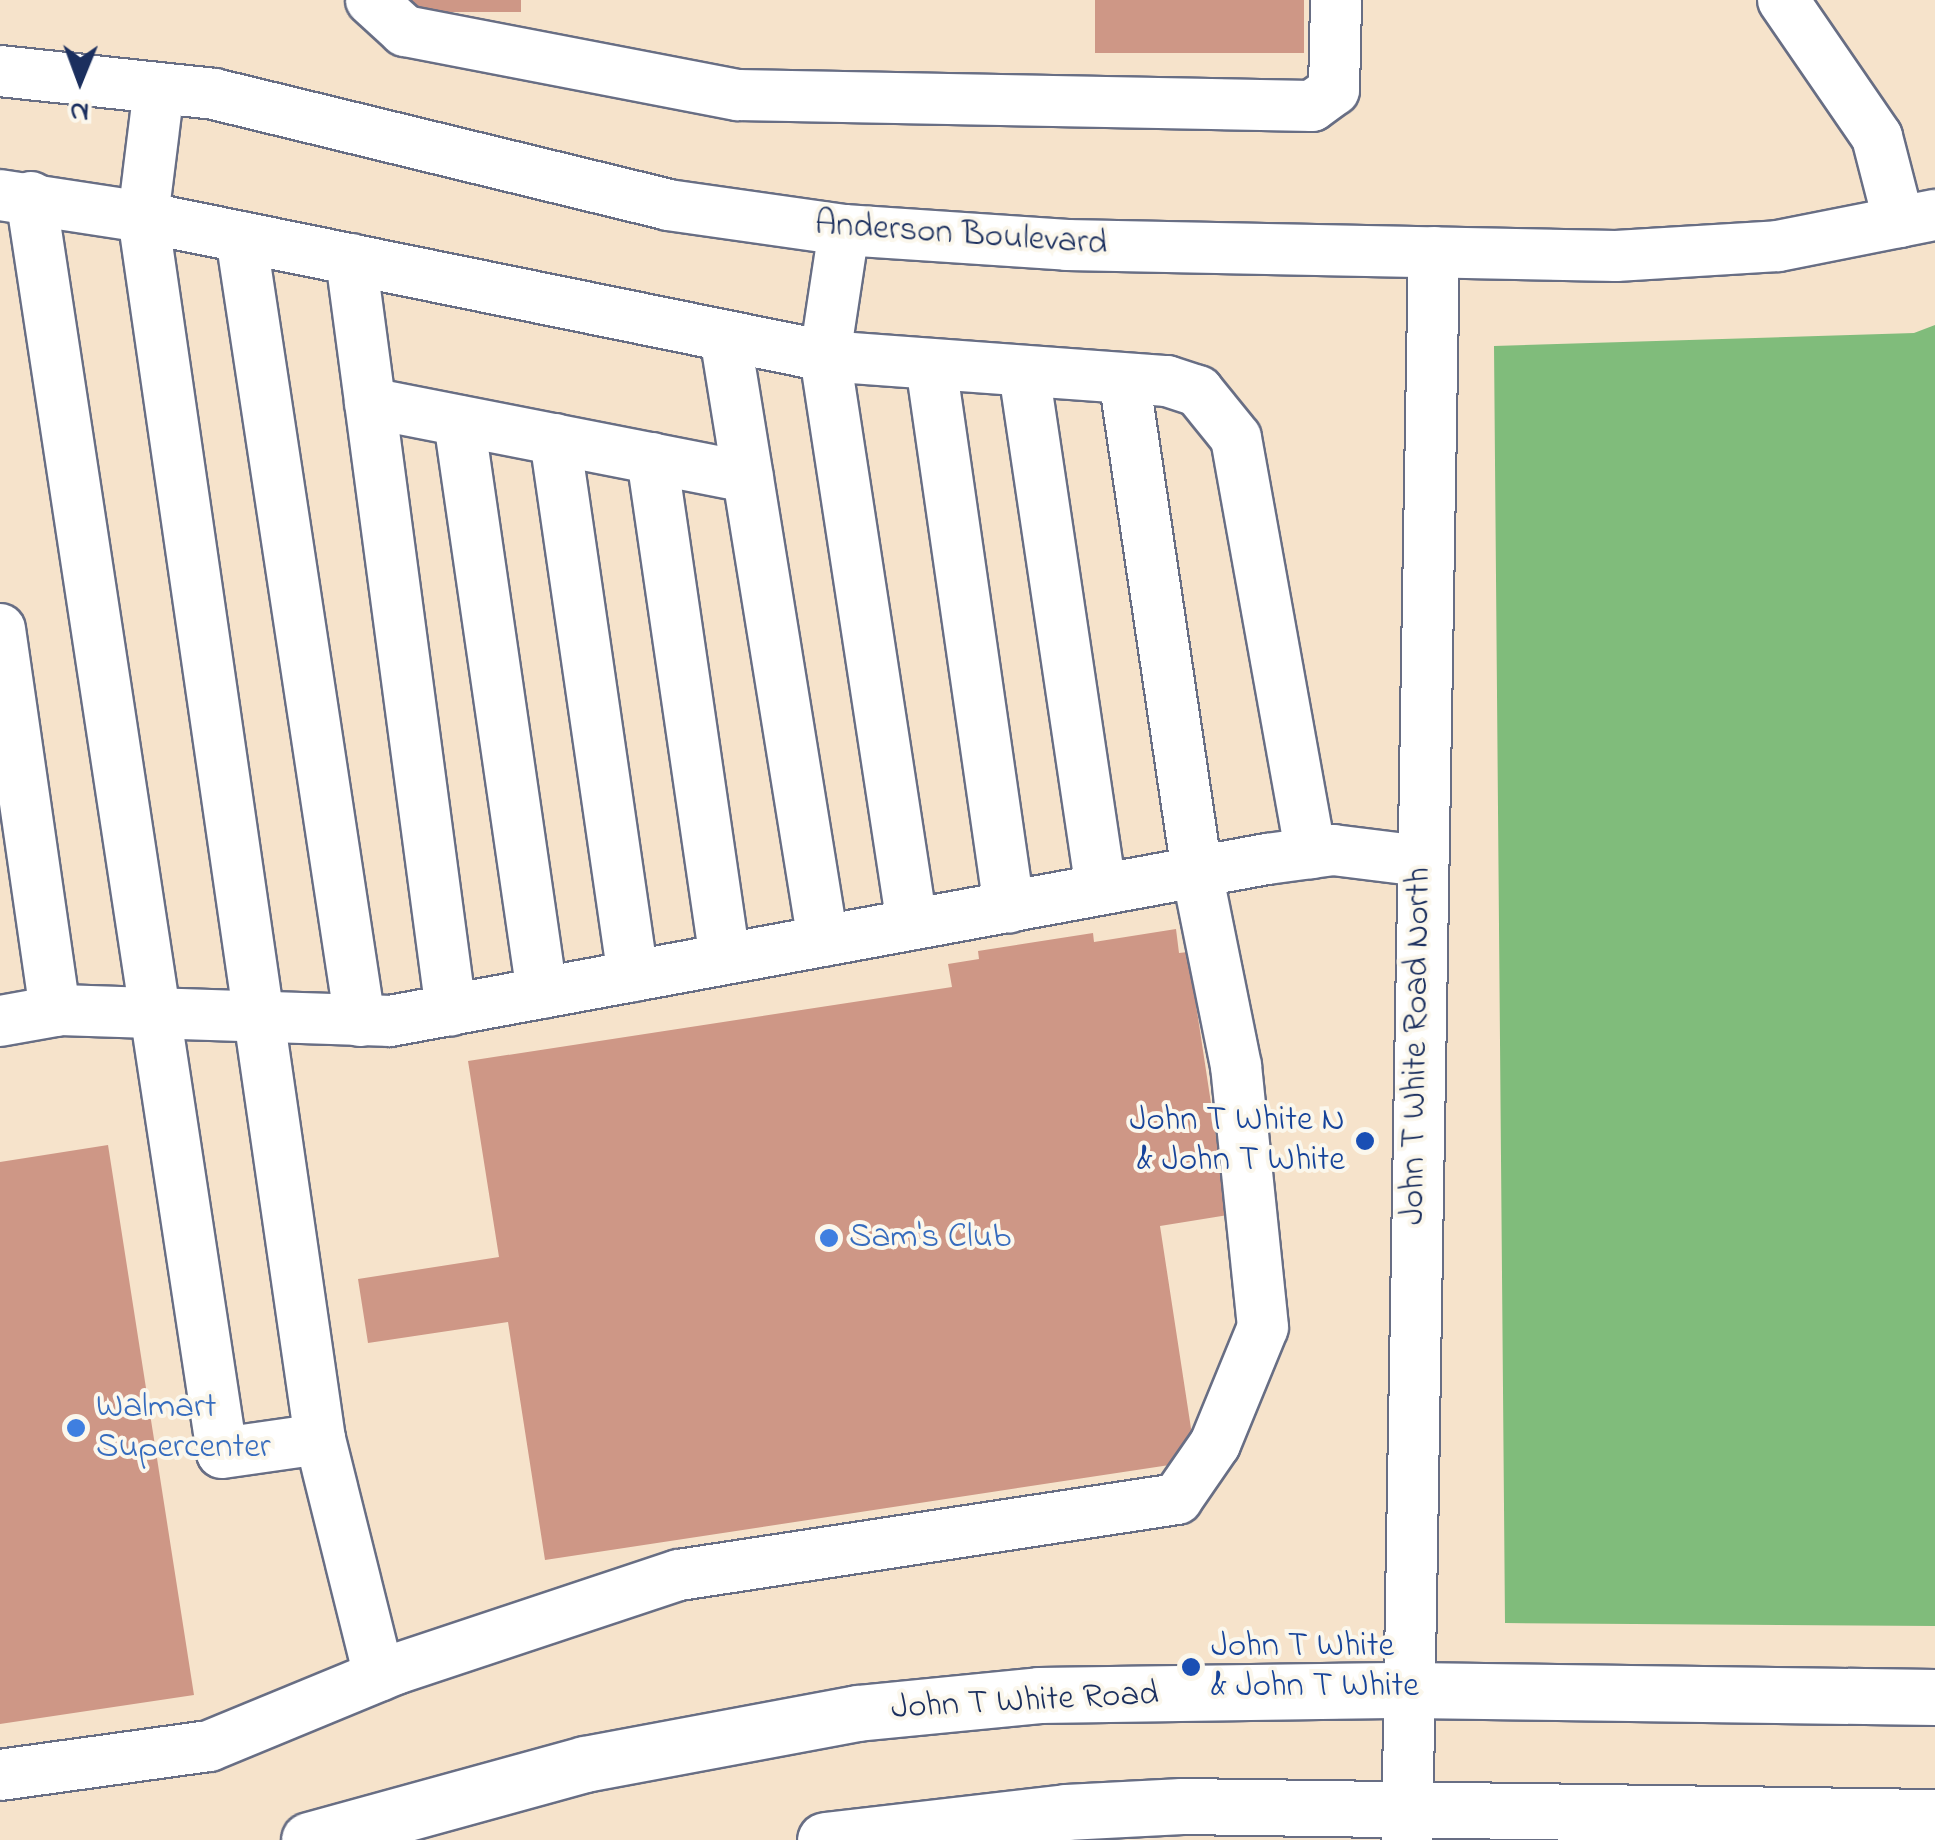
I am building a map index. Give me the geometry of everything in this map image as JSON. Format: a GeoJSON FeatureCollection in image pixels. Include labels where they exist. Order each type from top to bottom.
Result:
{"type":"FeatureCollection","features":[{"type":"Feature","properties":{"kind":"main road","name":"John T White Road"},"geometry":{"type":"LineString","coordinates":[[309,1840],[585,1764],[857,1713],[1039,1695],[1411,1690],[1935,1696]]}},
{"type":"Feature","properties":{"kind":"main road"},"geometry":{"type":"LineString","coordinates":[[1510,1840],[1580,1810]]}},
{"type":"Feature","properties":{"kind":"main road"},"geometry":{"type":"LineString","coordinates":[[825,1840],[1066,1812],[1408,1824],[1580,1810],[1935,1817]]}},
{"type":"Feature","properties":{"kind":"street"},"geometry":{"type":"LineString","coordinates":[[371,0],[406,30],[738,95],[1312,106],[1334,90],[1336,0]]}},
{"type":"Feature","properties":{"kind":"street"},"geometry":{"type":"LineString","coordinates":[[1783,0],[1877,137],[1917,218]]}},
{"type":"Feature","properties":{"kind":"street","name":"Anderson Boulevard"},"geometry":{"type":"LineString","coordinates":[[0,71],[214,94],[668,205],[844,230],[1067,244],[1616,256],[1741,248],[1917,218]]}},
{"type":"Feature","properties":{"kind":"street"},"geometry":{"type":"LineString","coordinates":[[159,88],[143,217],[320,1439],[379,1676]]}},
{"type":"Feature","properties":{"kind":"street"},"geometry":{"type":"LineString","coordinates":[[320,1439],[222,1453],[155,1015],[16,196],[143,217],[825,356],[1168,380],[1198,391],[1236,438],[1312,853]]}},
{"type":"Feature","properties":{"kind":"street"},"geometry":{"type":"LineString","coordinates":[[844,230],[825,356],[912,924]]}},
{"type":"Feature","properties":{"kind":"street"},"geometry":{"type":"LineString","coordinates":[[240,237],[360,1021]]}},
{"type":"Feature","properties":{"kind":"street","name":"John T White Road North"},"geometry":{"type":"LineString","coordinates":[[1408,1824],[1434,252]]}},
{"type":"Feature","properties":{"kind":"street"},"geometry":{"type":"LineString","coordinates":[[352,259],[451,1010]]}},
{"type":"Feature","properties":{"kind":"street"},"geometry":{"type":"LineString","coordinates":[[725,336],[823,942]]}},
{"type":"Feature","properties":{"kind":"street"},"geometry":{"type":"LineString","coordinates":[[931,365],[1009,907]]}},
{"type":"Feature","properties":{"kind":"street"},"geometry":{"type":"LineString","coordinates":[[1024,372],[1101,890]]}},
{"type":"Feature","properties":{"kind":"street"},"geometry":{"type":"LineString","coordinates":[[0,1775],[209,1746],[379,1676],[679,1576],[1177,1500],[1215,1444],[1263,1327],[1236,1066],[1197,872],[1124,378]]}},
{"type":"Feature","properties":{"kind":"street"},"geometry":{"type":"LineString","coordinates":[[370,404],[748,476]]}},
{"type":"Feature","properties":{"kind":"street"},"geometry":{"type":"LineString","coordinates":[[459,421],[542,993]]}},
{"type":"Feature","properties":{"kind":"street"},"geometry":{"type":"LineString","coordinates":[[554,439],[633,976]]}},
{"type":"Feature","properties":{"kind":"street"},"geometry":{"type":"LineString","coordinates":[[652,458],[725,959]]}},
{"type":"Feature","properties":{"kind":"street"},"geometry":{"type":"LineString","coordinates":[[0,630],[56,1012]]}},
{"type":"Feature","properties":{"kind":"street"},"geometry":{"type":"LineString","coordinates":[[0,1022],[56,1012],[360,1021],[451,1010],[1312,853],[1421,861]]}},
{"type":"Feature","properties":{"kind":"green space"},"geometry":{"type":"Polygon","coordinates":[[[1935,325],[1935,1626],[1505,1623],[1494,346],[1914,333],[1935,325]]]}},
{"type":"Feature","properties":{"kind":"building"},"geometry":{"type":"Polygon","coordinates":[[[397,0],[521,0],[521,12],[397,12],[397,0]]]}},
{"type":"Feature","properties":{"kind":"building"},"geometry":{"type":"Polygon","coordinates":[[[1095,0],[1304,0],[1304,53],[1095,53],[1095,0]]]}},
{"type":"Feature","properties":{"kind":"building","name":"Sam's Club"},"geometry":{"type":"Polygon","coordinates":[[[1176,929],[1179,953],[1188,952],[1228,1215],[1160,1226],[1196,1461],[545,1560],[508,1322],[368,1343],[358,1279],[499,1257],[468,1061],[952,987],[948,964],[979,959],[978,951],[1093,933],[1094,942],[1176,929]]]}},
{"type":"Feature","properties":{"kind":"building","name":"Walmart Supercenter"},"geometry":{"type":"Polygon","coordinates":[[[108,1145],[194,1695],[0,1724],[0,1162],[108,1145]]]}},
{"type":"Feature","properties":{"kind":"place","name":"John T White N & John T White"},"geometry":{"type":"Point","coordinates":[1365,1141]}},
{"type":"Feature","properties":{"kind":"place","name":"Sam's Club"},"geometry":{"type":"Point","coordinates":[829,1238]}},
{"type":"Feature","properties":{"kind":"place","name":"Walmart Supercenter"},"geometry":{"type":"Point","coordinates":[76,1428]}},
{"type":"Feature","properties":{"kind":"place","name":"John T White & John T White"},"geometry":{"type":"Point","coordinates":[1191,1667]}}]}
